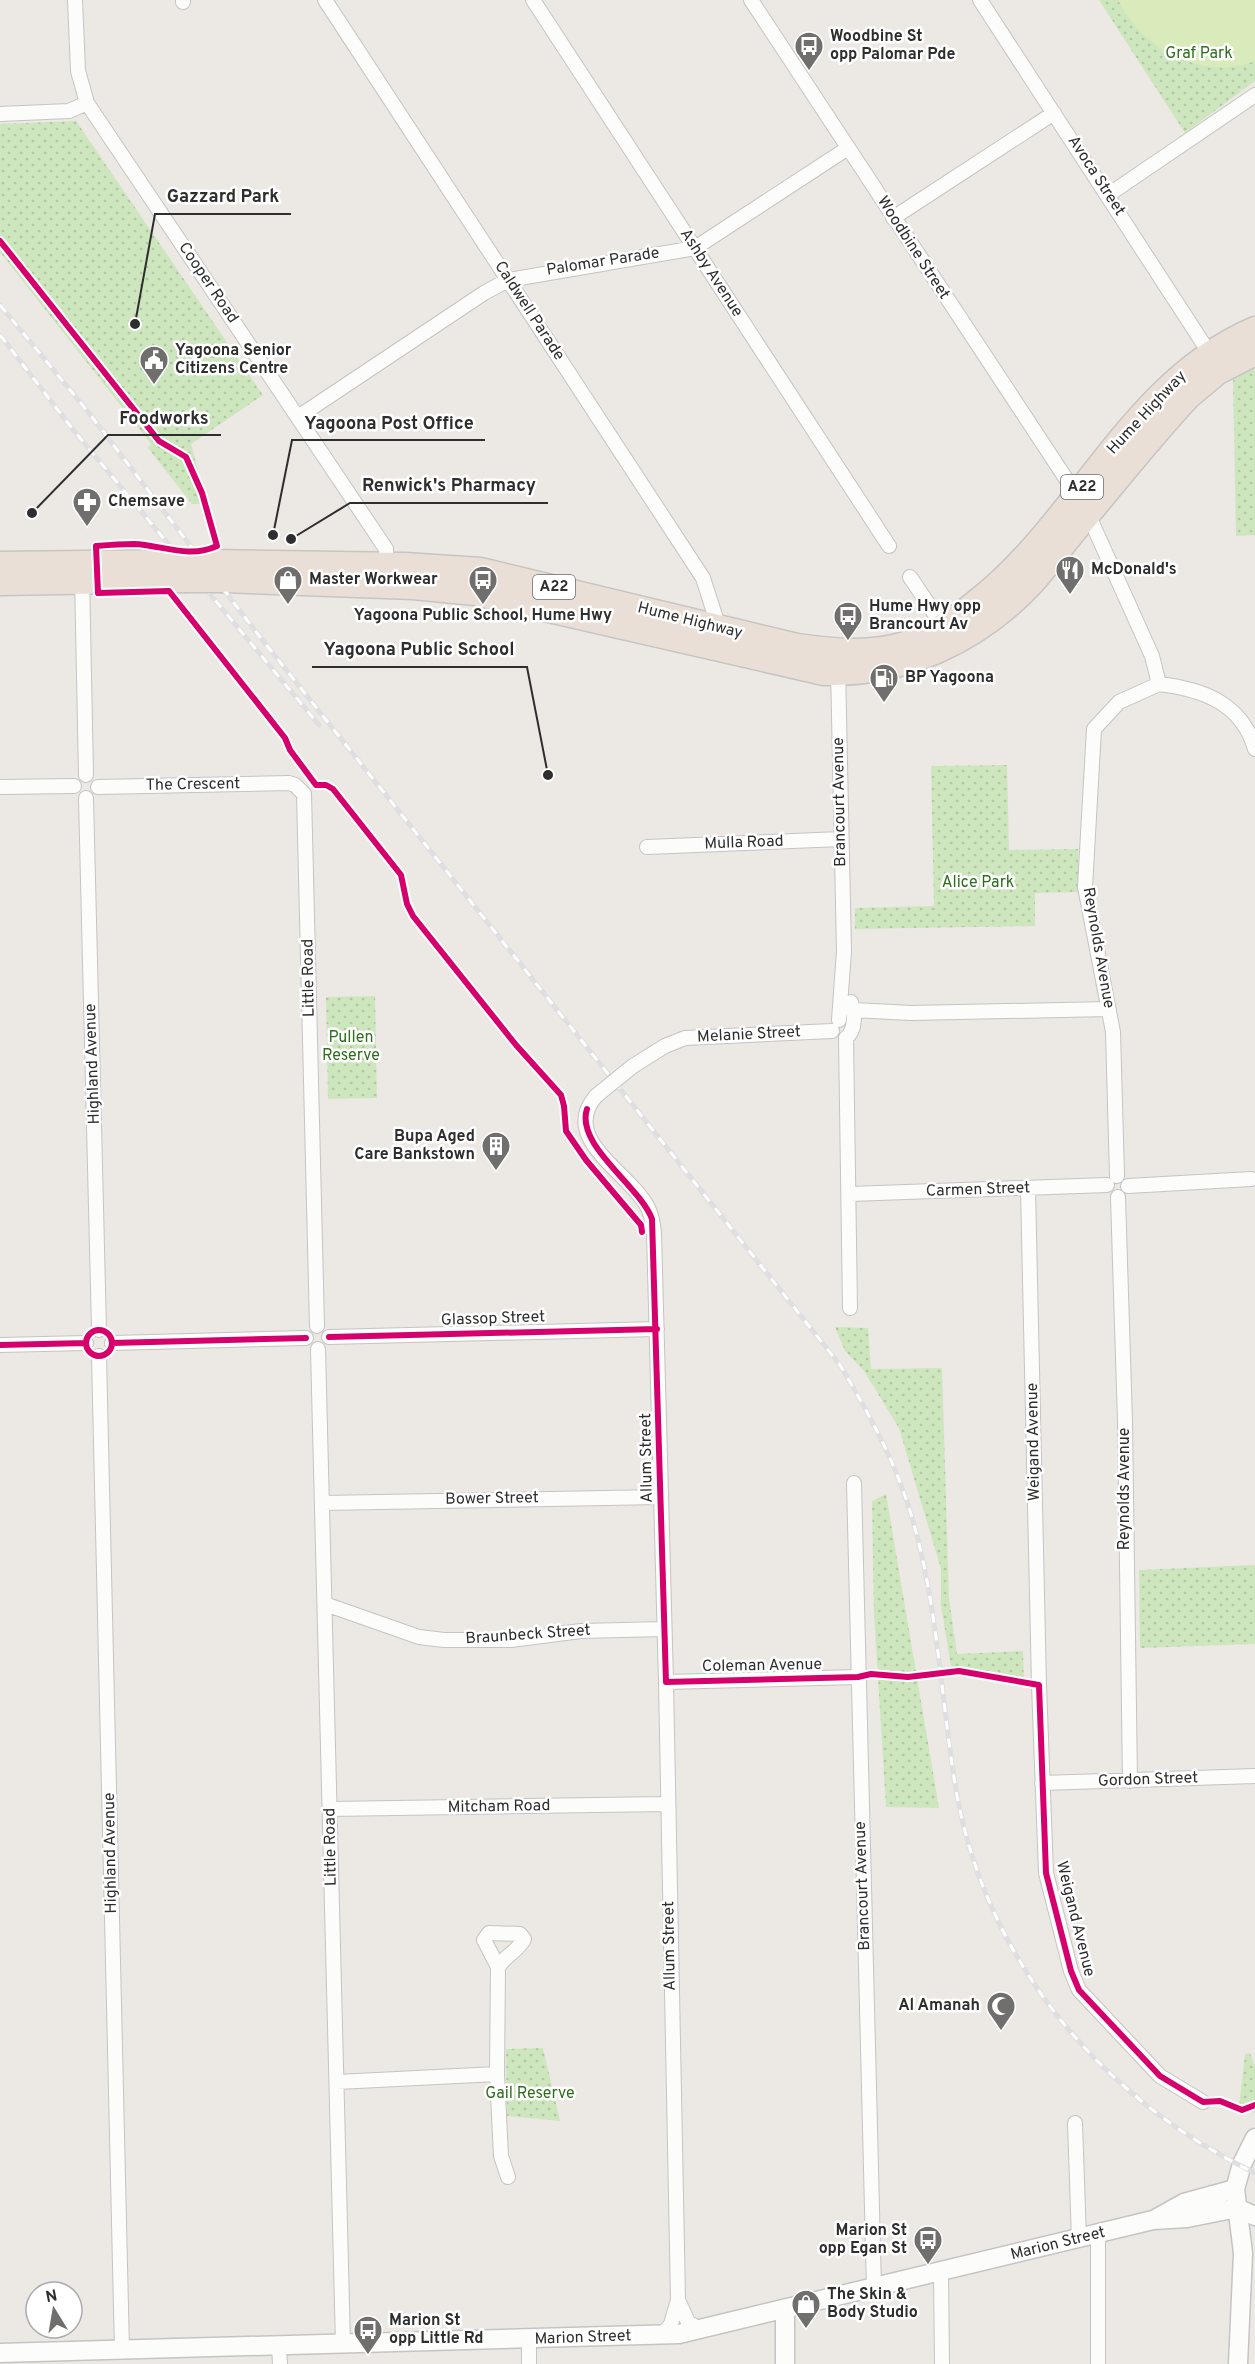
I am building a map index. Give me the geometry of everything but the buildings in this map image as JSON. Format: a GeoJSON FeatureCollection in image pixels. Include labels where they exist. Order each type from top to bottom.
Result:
{"type":"FeatureCollection","features":[{"type":"Feature","properties":{"kind":"highway","name":"Hume Highway"},"geometry":{"type":"LineString","coordinates":[[386,575],[441,589],[503,598],[778,664],[838,663],[897,667],[934,654],[958,641],[1022,593],[1082,504],[1129,428],[1179,377],[1233,338],[1255,329]]}},
{"type":"Feature","properties":{"kind":"highway","name":"Hume Highway"},"geometry":{"type":"LineString","coordinates":[[0,564],[82,572],[218,571],[386,575],[456,568],[500,574],[719,628],[838,663],[874,650],[905,644],[943,626],[987,594],[1082,504],[1188,397],[1218,372],[1255,353]]}},
{"type":"Feature","properties":{"kind":"highway","name":"Hume Highway"},"geometry":{"type":"LineString","coordinates":[[0,584],[82,572]]}},
{"type":"Feature","properties":{"kind":"main road"},"geometry":{"type":"LineString","coordinates":[[1243,2253],[1242,2226],[1235,2189],[1242,2164],[1255,2138]]}},
{"type":"Feature","properties":{"kind":"main road","name":"Marion Street"},"geometry":{"type":"LineString","coordinates":[[1153,2220],[1184,2203],[1235,2189]]}},
{"type":"Feature","properties":{"kind":"main road","name":"Marion Street"},"geometry":{"type":"LineString","coordinates":[[0,2354],[57,2358],[122,2351],[280,2355],[343,2345],[662,2335],[785,2310],[1079,2240],[1153,2220],[1187,2218],[1237,2208]]}},
{"type":"Feature","properties":{"kind":"main road"},"geometry":{"type":"LineString","coordinates":[[1237,2208],[1255,2216]]}},
{"type":"Feature","properties":{"kind":"main road"},"geometry":{"type":"LineString","coordinates":[[1237,2208],[1234,2225],[1233,2290],[1238,2304]]}},
{"type":"Feature","properties":{"kind":"main road"},"geometry":{"type":"LineString","coordinates":[[1238,2364],[1238,2304],[1243,2253],[1245,2241],[1255,2233]]}},
{"type":"Feature","properties":{"kind":"main road"},"geometry":{"type":"LineString","coordinates":[[785,2310],[785,2364]]}},
{"type":"Feature","properties":{"kind":"street","name":"Cooper Road"},"geometry":{"type":"LineString","coordinates":[[75,0],[78,71],[87,103],[386,549],[386,575]]}},
{"type":"Feature","properties":{"kind":"street","name":"Caldwell Parade"},"geometry":{"type":"LineString","coordinates":[[325,0],[703,578],[719,628]]}},
{"type":"Feature","properties":{"kind":"street","name":"Ashby Avenue"},"geometry":{"type":"LineString","coordinates":[[533,0],[889,546]]}},
{"type":"Feature","properties":{"kind":"street","name":"Woodbine Street"},"geometry":{"type":"LineString","coordinates":[[751,0],[1082,504],[1152,656],[1159,684]]}},
{"type":"Feature","properties":{"kind":"street","name":"Avoca Street"},"geometry":{"type":"LineString","coordinates":[[980,0],[1210,354]]}},
{"type":"Feature","properties":{"kind":"street"},"geometry":{"type":"LineString","coordinates":[[1108,195],[1255,95]]}},
{"type":"Feature","properties":{"kind":"street"},"geometry":{"type":"LineString","coordinates":[[0,114],[69,111],[87,103]]}},
{"type":"Feature","properties":{"kind":"street"},"geometry":{"type":"LineString","coordinates":[[893,218],[1054,113]]}},
{"type":"Feature","properties":{"kind":"street","name":"Palomar Parade"},"geometry":{"type":"LineString","coordinates":[[298,417],[484,293],[508,280],[695,248],[848,148]]}},
{"type":"Feature","properties":{"kind":"street"},"geometry":{"type":"LineString","coordinates":[[82,572],[86,775]]}},
{"type":"Feature","properties":{"kind":"street"},"geometry":{"type":"LineString","coordinates":[[910,577],[943,626]]}},
{"type":"Feature","properties":{"kind":"street","name":"Brancourt Avenue"},"geometry":{"type":"LineString","coordinates":[[838,663],[844,951],[854,1010],[849,1033],[850,1308]]}},
{"type":"Feature","properties":{"kind":"street"},"geometry":{"type":"LineString","coordinates":[[1159,684],[1185,687],[1208,694],[1230,707],[1246,727],[1255,748]]}},
{"type":"Feature","properties":{"kind":"street","name":"Reynolds Avenue"},"geometry":{"type":"LineString","coordinates":[[1112,1180],[1113,1032],[1085,887],[1094,729],[1119,702],[1159,684]]}},
{"type":"Feature","properties":{"kind":"street"},"geometry":{"type":"LineString","coordinates":[[86,775],[95,780],[98,787],[95,794],[86,798],[76,793],[74,786],[79,777],[86,775]]}},
{"type":"Feature","properties":{"kind":"street","name":"The Crescent"},"geometry":{"type":"LineString","coordinates":[[98,787],[289,783]]}},
{"type":"Feature","properties":{"kind":"street","name":"Little Road"},"geometry":{"type":"LineString","coordinates":[[289,783],[300,789],[305,800],[317,1326]]}},
{"type":"Feature","properties":{"kind":"street"},"geometry":{"type":"LineString","coordinates":[[0,787],[74,786]]}},
{"type":"Feature","properties":{"kind":"street","name":"Highland Avenue"},"geometry":{"type":"LineString","coordinates":[[86,798],[99,1330]]}},
{"type":"Feature","properties":{"kind":"street","name":"Mulla Road"},"geometry":{"type":"LineString","coordinates":[[647,847],[841,839]]}},
{"type":"Feature","properties":{"kind":"street","name":"Brancourt Avenue"},"geometry":{"type":"LineString","coordinates":[[835,1025],[844,951]]}},
{"type":"Feature","properties":{"kind":"street"},"geometry":{"type":"LineString","coordinates":[[854,1010],[873,1012],[1109,1009]]}},
{"type":"Feature","properties":{"kind":"street"},"geometry":{"type":"LineString","coordinates":[[835,1025],[837,1038],[849,1033]]}},
{"type":"Feature","properties":{"kind":"street","name":"Melanie Street"},"geometry":{"type":"LineString","coordinates":[[654,1233],[647,1206],[587,1134],[584,1117],[596,1096],[633,1066],[665,1046],[685,1038],[835,1025]]}},
{"type":"Feature","properties":{"kind":"street"},"geometry":{"type":"LineString","coordinates":[[1128,1186],[1254,1179]]}},
{"type":"Feature","properties":{"kind":"street"},"geometry":{"type":"LineString","coordinates":[[1112,1180],[1126,1180],[1128,1186],[1124,1194],[1118,1197],[1110,1194],[1112,1180]]}},
{"type":"Feature","properties":{"kind":"street","name":"Carmen Street"},"geometry":{"type":"LineString","coordinates":[[850,1194],[1028,1189],[1112,1180]]}},
{"type":"Feature","properties":{"kind":"street","name":"Weigand Avenue"},"geometry":{"type":"LineString","coordinates":[[1028,1189],[1042,1783],[1047,1873],[1071,1971],[1079,1990],[1160,2076],[1203,2102]]}},
{"type":"Feature","properties":{"kind":"street","name":"Reynolds Avenue"},"geometry":{"type":"LineString","coordinates":[[1118,1197],[1125,1422],[1130,1781]]}},
{"type":"Feature","properties":{"kind":"street","name":"Allum Street"},"geometry":{"type":"LineString","coordinates":[[654,1233],[666,1682],[678,2300],[671,2324],[662,2335]]}},
{"type":"Feature","properties":{"kind":"street"},"geometry":{"type":"LineString","coordinates":[[317,1326],[324,1328],[329,1337],[327,1344],[318,1349],[311,1347],[306,1338],[308,1331],[317,1326]]}},
{"type":"Feature","properties":{"kind":"street","name":"Glassop Street"},"geometry":{"type":"LineString","coordinates":[[329,1337],[657,1329]]}},
{"type":"Feature","properties":{"kind":"street"},"geometry":{"type":"LineString","coordinates":[[99,1330],[107,1332],[112,1343],[108,1352],[99,1356],[92,1353],[86,1343],[92,1332],[99,1330]]}},
{"type":"Feature","properties":{"kind":"street"},"geometry":{"type":"LineString","coordinates":[[112,1343],[306,1338]]}},
{"type":"Feature","properties":{"kind":"street"},"geometry":{"type":"LineString","coordinates":[[0,1345],[86,1343]]}},
{"type":"Feature","properties":{"kind":"street","name":"Little Road"},"geometry":{"type":"LineString","coordinates":[[318,1349],[343,2345]]}},
{"type":"Feature","properties":{"kind":"street","name":"Highland Avenue"},"geometry":{"type":"LineString","coordinates":[[99,1356],[122,2351]]}},
{"type":"Feature","properties":{"kind":"street","name":"Brancourt Avenue"},"geometry":{"type":"LineString","coordinates":[[854,1483],[874,2289]]}},
{"type":"Feature","properties":{"kind":"street","name":"Bower Street"},"geometry":{"type":"LineString","coordinates":[[322,1503],[661,1497]]}},
{"type":"Feature","properties":{"kind":"street","name":"Braunbeck Street"},"geometry":{"type":"LineString","coordinates":[[325,1604],[419,1637],[444,1640],[511,1640],[581,1631],[664,1629]]}},
{"type":"Feature","properties":{"kind":"street","name":"Coleman Avenue"},"geometry":{"type":"LineString","coordinates":[[666,1682],[858,1677]]}},
{"type":"Feature","properties":{"kind":"street","name":"Gordon Street"},"geometry":{"type":"LineString","coordinates":[[1042,1783],[1255,1776]]}},
{"type":"Feature","properties":{"kind":"street","name":"Mitcham Road"},"geometry":{"type":"LineString","coordinates":[[330,1809],[667,1804]]}},
{"type":"Feature","properties":{"kind":"street"},"geometry":{"type":"LineString","coordinates":[[498,1967],[497,2074],[501,2156],[508,2177]]}},
{"type":"Feature","properties":{"kind":"street"},"geometry":{"type":"LineString","coordinates":[[337,2082],[497,2074]]}},
{"type":"Feature","properties":{"kind":"street"},"geometry":{"type":"LineString","coordinates":[[1075,2123],[1079,2240]]}},
{"type":"Feature","properties":{"kind":"street"},"geometry":{"type":"LineString","coordinates":[[1098,2235],[1098,2364]]}},
{"type":"Feature","properties":{"kind":"street"},"geometry":{"type":"LineString","coordinates":[[941,2273],[942,2364]]}},
{"type":"Feature","properties":{"kind":"street","name":"Allum Street"},"geometry":{"type":"LineString","coordinates":[[678,2300],[688,2322],[699,2329]]}},
{"type":"Feature","properties":{"kind":"street"},"geometry":{"type":"LineString","coordinates":[[529,2339],[530,2364]]}},
{"type":"Feature","properties":{"kind":"green space","name":"Graf Park"},"geometry":{"type":"Polygon","coordinates":[[[1099,0],[1255,0],[1255,81],[1185,133],[1099,0]]]}},
{"type":"Feature","properties":{"kind":"green space"},"geometry":{"type":"Polygon","coordinates":[[[1118,0],[1255,0],[1255,61],[1235,66],[1215,67],[1195,64],[1176,57],[1142,33],[1128,18],[1118,0]]]}},
{"type":"Feature","properties":{"kind":"green space"},"geometry":{"type":"Polygon","coordinates":[[[76,121],[263,395],[191,444],[207,504],[192,504],[148,448],[151,444],[0,252],[0,124],[76,121]]]}},
{"type":"Feature","properties":{"kind":"green space"},"geometry":{"type":"Polygon","coordinates":[[[1255,366],[1255,535],[1236,536],[1233,378],[1255,366]]]}},
{"type":"Feature","properties":{"kind":"green space","name":"Alice Park"},"geometry":{"type":"Polygon","coordinates":[[[1007,765],[1009,850],[1078,849],[1078,892],[1035,893],[1035,926],[855,929],[855,908],[934,906],[931,766],[1007,765]]]}},
{"type":"Feature","properties":{"kind":"green space","name":"Pullen Reserve"},"geometry":{"type":"Polygon","coordinates":[[[375,996],[377,1098],[328,1099],[326,997],[375,996]]]}},
{"type":"Feature","properties":{"kind":"green space"},"geometry":{"type":"Polygon","coordinates":[[[835,1327],[868,1328],[871,1369],[942,1368],[949,1598],[957,1654],[1023,1651],[1024,1685],[961,1674],[943,1676],[942,1671],[951,1667],[941,1605],[941,1569],[899,1428],[864,1371],[845,1351],[835,1327]]]}},
{"type":"Feature","properties":{"kind":"green space"},"geometry":{"type":"Polygon","coordinates":[[[886,1494],[939,1808],[886,1807],[874,1614],[872,1501],[886,1494]]]}},
{"type":"Feature","properties":{"kind":"green space"},"geometry":{"type":"Polygon","coordinates":[[[1255,1565],[1255,1644],[1140,1648],[1139,1570],[1255,1565]]]}},
{"type":"Feature","properties":{"kind":"green space","name":"Gail Reserve"},"geometry":{"type":"Polygon","coordinates":[[[543,2048],[560,2121],[507,2116],[506,2049],[543,2048]]]}},
{"type":"Feature","properties":{"kind":"green space"},"geometry":{"type":"Polygon","coordinates":[[[1250,2053],[1255,2066],[1255,2113],[1239,2107],[1245,2054],[1250,2053]]]}},
{"type":"Feature","properties":{"kind":"railway"},"geometry":{"type":"LineString","coordinates":[[0,305],[89,413],[260,637],[840,1365],[886,1449],[901,1484],[917,1536],[937,1642],[955,1784],[970,1847],[992,1907],[1021,1963],[1057,2015],[1099,2063],[1146,2105],[1198,2142],[1255,2173]]}},
{"type":"Feature","properties":{"kind":"railway"},"geometry":{"type":"LineString","coordinates":[[0,335],[71,427],[319,725]]}},
{"type":"Feature","properties":{"kind":"cycle path"},"geometry":{"type":"LineString","coordinates":[[0,241],[159,441],[186,457],[202,493],[217,546],[196,551],[134,544],[96,546],[98,593],[169,591],[285,738],[290,750],[316,785],[326,785],[333,789],[401,875],[407,904],[413,916],[516,1045],[561,1095],[566,1131],[586,1160],[641,1225],[642,1232]]}},
{"type":"Feature","properties":{"kind":"cycle path"},"geometry":{"type":"LineString","coordinates":[[587,1109],[586,1123],[590,1137],[610,1165],[645,1206],[652,1219],[666,1682],[858,1677],[871,1674],[908,1677],[959,1671],[1039,1685],[1046,1873],[1071,1971],[1079,1990],[1160,2076],[1203,2102],[1220,2101],[1242,2110],[1255,2105]]}},
{"type":"Feature","properties":{"kind":"cycle path"},"geometry":{"type":"LineString","coordinates":[[329,1337],[657,1329]]}},
{"type":"Feature","properties":{"kind":"cycle path"},"geometry":{"type":"LineString","coordinates":[[99,1330],[108,1334],[112,1343],[108,1352],[99,1356],[90,1352],[86,1343],[90,1334],[99,1330]]}},
{"type":"Feature","properties":{"kind":"cycle path"},"geometry":{"type":"LineString","coordinates":[[112,1343],[306,1338]]}},
{"type":"Feature","properties":{"kind":"cycle path"},"geometry":{"type":"LineString","coordinates":[[0,1345],[86,1343]]}},
{"type":"Feature","properties":{"kind":"place","name":"Woodbine St opp Palomar Pde"},"geometry":{"type":"Point","coordinates":[809,72]}},
{"type":"Feature","properties":{"kind":"place","name":"Gazzard Park"},"geometry":{"type":"Point","coordinates":[135,324]}},
{"type":"Feature","properties":{"kind":"place","name":"Yagoona Senior Citizens Centre"},"geometry":{"type":"Point","coordinates":[154,386]}},
{"type":"Feature","properties":{"kind":"place","name":"Foodworks"},"geometry":{"type":"Point","coordinates":[32,513]}},
{"type":"Feature","properties":{"kind":"place","name":"Chemsave"},"geometry":{"type":"Point","coordinates":[87,528]}},
{"type":"Feature","properties":{"kind":"place","name":"Yagoona Post Office"},"geometry":{"type":"Point","coordinates":[273,535]}},
{"type":"Feature","properties":{"kind":"place","name":"Renwick's Pharmacy"},"geometry":{"type":"Point","coordinates":[291,539]}},
{"type":"Feature","properties":{"kind":"place","name":"McDonald's"},"geometry":{"type":"Point","coordinates":[1070,596]}},
{"type":"Feature","properties":{"kind":"place","name":"Master Workwear"},"geometry":{"type":"Point","coordinates":[288,606]}},
{"type":"Feature","properties":{"kind":"place","name":"Yagoona Public School, Hume Hwy"},"geometry":{"type":"Point","coordinates":[483,606]}},
{"type":"Feature","properties":{"kind":"place","name":"Hume Hwy opp Brancourt Av"},"geometry":{"type":"Point","coordinates":[848,642]}},
{"type":"Feature","properties":{"kind":"place","name":"BP Yagoona"},"geometry":{"type":"Point","coordinates":[884,704]}},
{"type":"Feature","properties":{"kind":"place","name":"Yagoona Public School"},"geometry":{"type":"Point","coordinates":[548,775]}},
{"type":"Feature","properties":{"kind":"place","name":"Bupa Aged Care Bankstown"},"geometry":{"type":"Point","coordinates":[496,1172]}},
{"type":"Feature","properties":{"kind":"place","name":"Al Amanah"},"geometry":{"type":"Point","coordinates":[1001,2032]}},
{"type":"Feature","properties":{"kind":"place","name":"Marion St opp Egan St"},"geometry":{"type":"Point","coordinates":[928,2266]}},
{"type":"Feature","properties":{"kind":"place","name":"The Skin & Body Studio"},"geometry":{"type":"Point","coordinates":[806,2330]}},
{"type":"Feature","properties":{"kind":"place","name":"Marion St opp Little Rd"},"geometry":{"type":"Point","coordinates":[368,2356]}}]}
